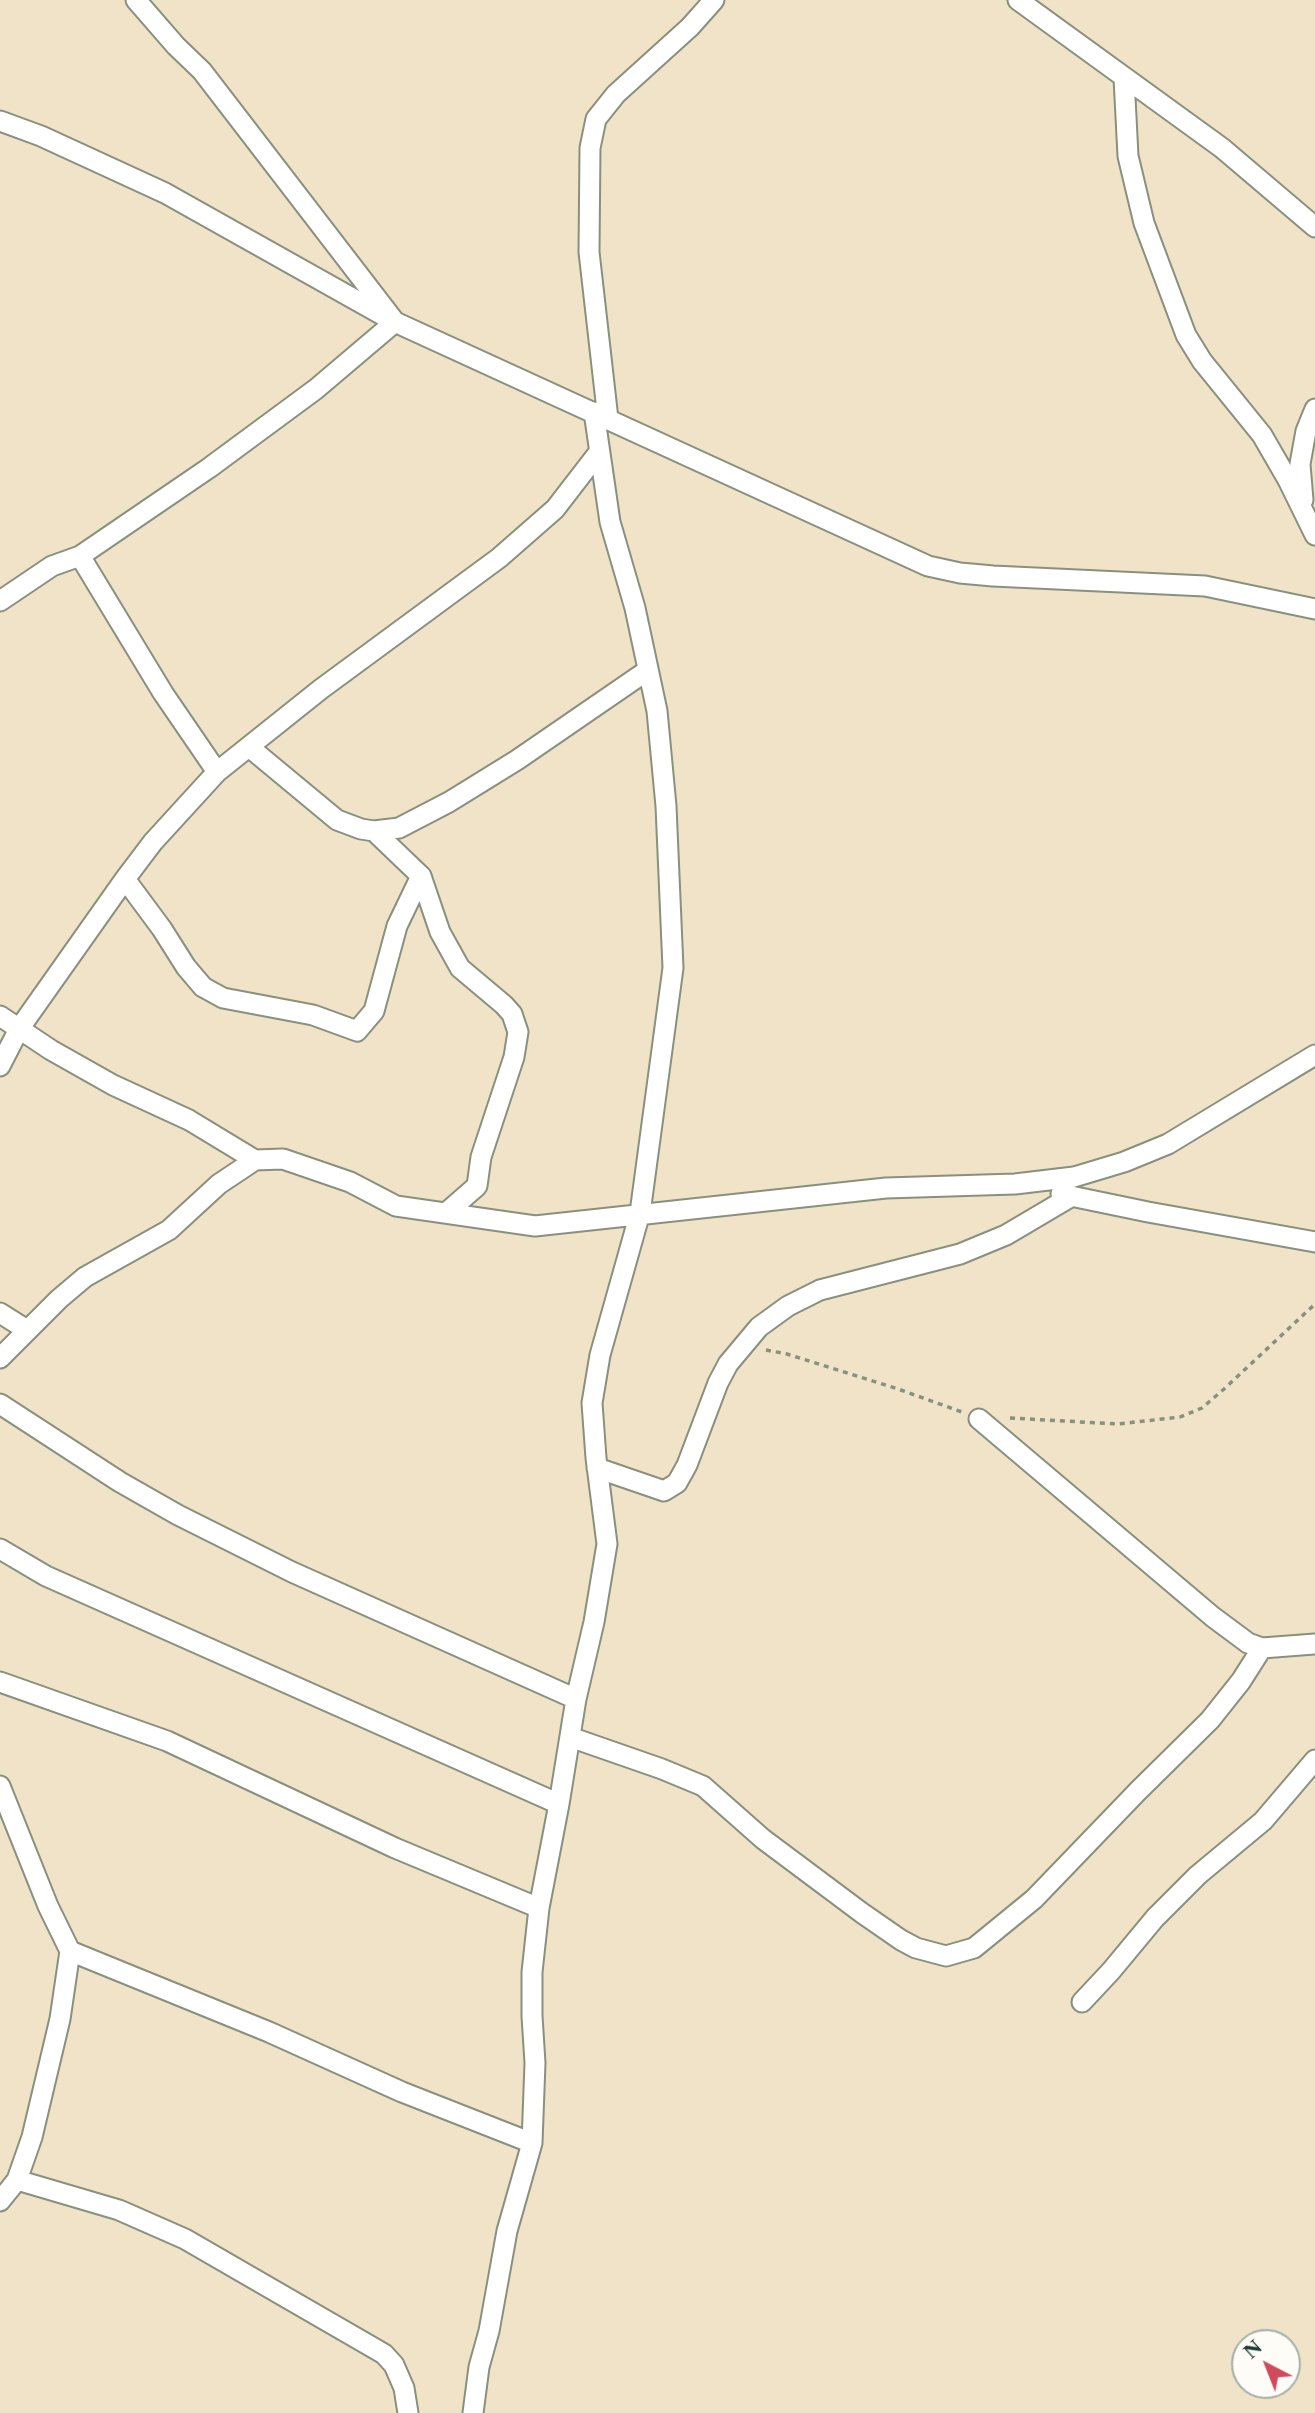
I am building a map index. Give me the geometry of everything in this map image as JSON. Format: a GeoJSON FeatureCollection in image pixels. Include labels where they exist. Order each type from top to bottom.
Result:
{"type":"FeatureCollection","features":[{"type":"Feature","properties":{"kind":"street"},"geometry":{"type":"LineString","coordinates":[[136,0],[202,71],[395,322]]}},
{"type":"Feature","properties":{"kind":"street"},"geometry":{"type":"LineString","coordinates":[[472,2413],[507,2231],[533,2143],[535,2063],[532,1972],[539,1908],[607,1544],[592,1403],[595,1379],[640,1213],[673,968],[666,806],[657,711],[635,608],[610,522],[599,452],[601,416],[589,252],[590,148],[596,120],[616,94],[690,27],[715,0]]}},
{"type":"Feature","properties":{"kind":"street"},"geometry":{"type":"LineString","coordinates":[[1018,0],[1222,148],[1315,227]]}},
{"type":"Feature","properties":{"kind":"street"},"geometry":{"type":"LineString","coordinates":[[1124,78],[1128,156],[1144,223],[1185,335],[1202,361],[1262,435],[1315,535]]}},
{"type":"Feature","properties":{"kind":"street"},"geometry":{"type":"LineString","coordinates":[[0,121],[41,136],[165,193],[395,322],[928,566],[993,576],[1205,586],[1315,609]]}},
{"type":"Feature","properties":{"kind":"street"},"geometry":{"type":"LineString","coordinates":[[0,601],[52,566],[80,556],[209,468],[316,389],[395,322]]}},
{"type":"Feature","properties":{"kind":"street"},"geometry":{"type":"LineString","coordinates":[[1303,511],[1300,464],[1306,431],[1315,409]]}},
{"type":"Feature","properties":{"kind":"street"},"geometry":{"type":"LineString","coordinates":[[0,1066],[19,1029],[125,878],[153,842],[217,772],[321,689],[499,558],[555,509],[599,452]]}},
{"type":"Feature","properties":{"kind":"street"},"geometry":{"type":"LineString","coordinates":[[80,556],[163,693],[217,772]]}},
{"type":"Feature","properties":{"kind":"street"},"geometry":{"type":"LineString","coordinates":[[249,747],[337,820],[361,830],[399,828],[449,802],[517,760],[648,670]]}},
{"type":"Feature","properties":{"kind":"street"},"geometry":{"type":"LineString","coordinates":[[374,831],[421,876],[439,932],[460,968],[504,1005],[512,1014],[518,1032],[514,1058],[481,1157],[477,1186],[446,1213]]}},
{"type":"Feature","properties":{"kind":"street"},"geometry":{"type":"LineString","coordinates":[[125,878],[203,988],[223,998],[313,1015],[357,1031],[374,1011],[397,926],[421,876]]}},
{"type":"Feature","properties":{"kind":"street"},"geometry":{"type":"LineString","coordinates":[[0,1016],[113,1085],[189,1120],[255,1160]]}},
{"type":"Feature","properties":{"kind":"street"},"geometry":{"type":"LineString","coordinates":[[0,1358],[85,1277],[169,1230],[219,1184],[255,1160],[283,1159],[350,1182],[396,1206],[535,1226],[886,1188],[1015,1184],[1074,1177],[1124,1162],[1168,1144],[1315,1055]]}},
{"type":"Feature","properties":{"kind":"street"},"geometry":{"type":"LineString","coordinates":[[1015,1184],[1148,1212],[1315,1242]]}},
{"type":"Feature","properties":{"kind":"street"},"geometry":{"type":"LineString","coordinates":[[597,1468],[664,1491],[677,1483],[687,1465],[718,1383],[759,1327],[788,1306],[820,1290],[960,1254],[1006,1235],[1072,1196]]}},
{"type":"Feature","properties":{"kind":"street"},"geometry":{"type":"LineString","coordinates":[[0,1313],[27,1330]]}},
{"type":"Feature","properties":{"kind":"street"},"geometry":{"type":"LineString","coordinates":[[0,1404],[120,1482],[189,1520],[292,1572],[576,1699]]}},
{"type":"Feature","properties":{"kind":"street"},"geometry":{"type":"LineString","coordinates":[[979,1419],[1213,1617],[1248,1643],[1262,1648],[1315,1644]]}},
{"type":"Feature","properties":{"kind":"street"},"geometry":{"type":"LineString","coordinates":[[0,1549],[46,1576],[559,1804]]}},
{"type":"Feature","properties":{"kind":"street"},"geometry":{"type":"LineString","coordinates":[[570,1737],[663,1769],[703,1786],[791,1861],[891,1934],[916,1948],[946,1956],[974,1948],[1034,1899],[1210,1720],[1241,1681],[1262,1648]]}},
{"type":"Feature","properties":{"kind":"street"},"geometry":{"type":"LineString","coordinates":[[0,1682],[167,1741],[395,1848],[539,1908]]}},
{"type":"Feature","properties":{"kind":"street"},"geometry":{"type":"LineString","coordinates":[[1082,2002],[1155,1918],[1198,1875],[1263,1821],[1315,1760]]}},
{"type":"Feature","properties":{"kind":"street"},"geometry":{"type":"LineString","coordinates":[[0,1786],[52,1916],[70,1951],[60,2019],[32,2137],[17,2180],[0,2201]]}},
{"type":"Feature","properties":{"kind":"street"},"geometry":{"type":"LineString","coordinates":[[70,1951],[269,2032],[402,2092],[533,2143]]}},
{"type":"Feature","properties":{"kind":"street"},"geometry":{"type":"LineString","coordinates":[[17,2180],[119,2210],[185,2239],[384,2354],[394,2365],[404,2388],[408,2413]]}},
{"type":"Feature","properties":{"kind":"path"},"geometry":{"type":"LineString","coordinates":[[743,1346],[787,1354],[912,1393],[979,1419],[1023,1418],[1118,1424],[1180,1417],[1202,1408],[1315,1304]]}}]}
